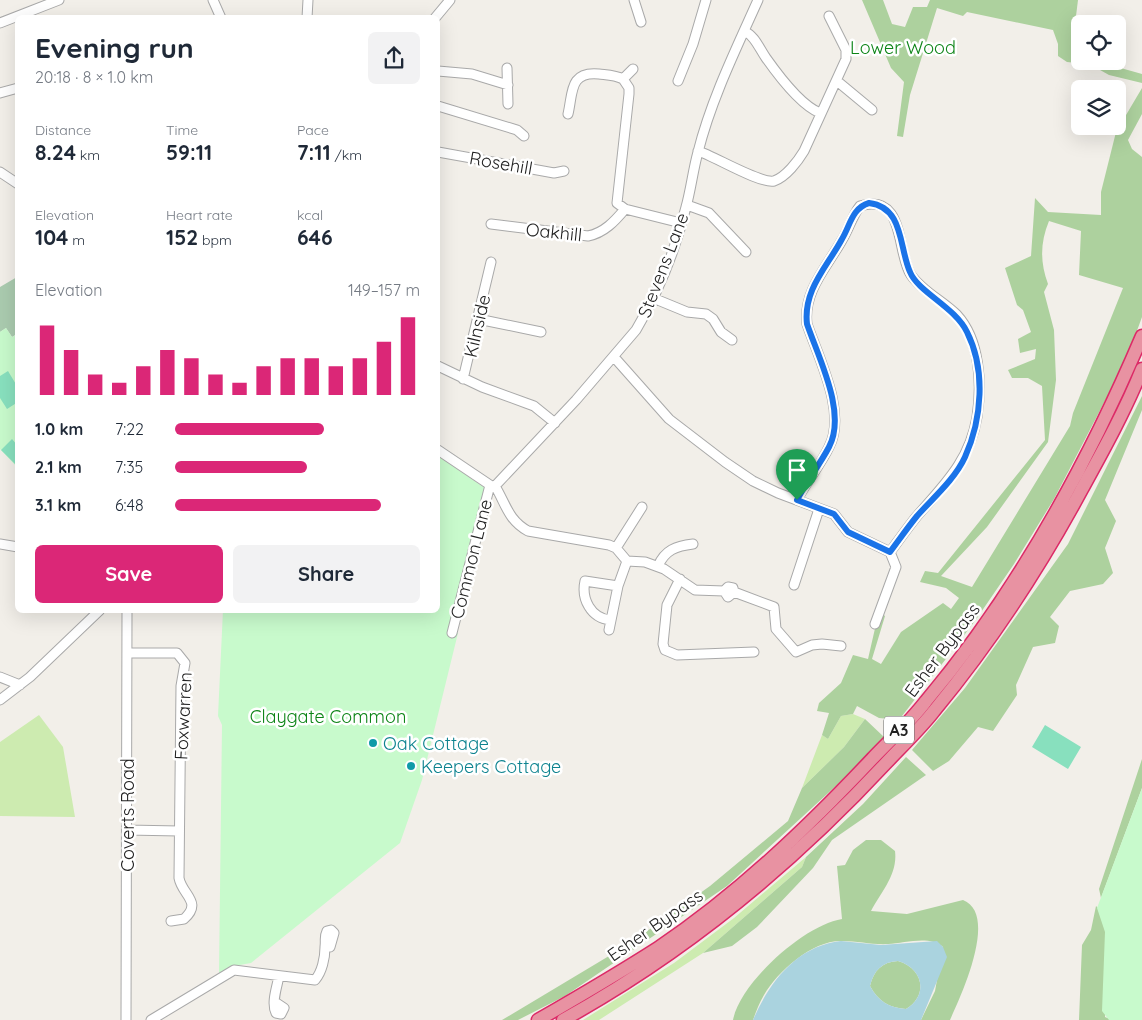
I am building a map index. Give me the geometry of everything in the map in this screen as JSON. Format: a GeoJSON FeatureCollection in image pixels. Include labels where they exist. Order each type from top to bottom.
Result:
{"type":"FeatureCollection","features":[{"type":"Feature","properties":{"kind":"highway","name":"Esher Bypass"},"geometry":{"type":"LineString","coordinates":[[538,1020],[659,947],[736,889],[832,802],[926,702],[988,620],[1038,543],[1114,401],[1142,336]]}},
{"type":"Feature","properties":{"kind":"highway","name":"Esher Bypass"},"geometry":{"type":"LineString","coordinates":[[563,1020],[669,953],[743,897],[841,811],[934,712],[995,630],[1049,549],[1119,422],[1142,369]]}},
{"type":"Feature","properties":{"kind":"street"},"geometry":{"type":"LineString","coordinates":[[19,15],[46,2],[59,0]]}},
{"type":"Feature","properties":{"kind":"street"},"geometry":{"type":"LineString","coordinates":[[213,0],[220,15]]}},
{"type":"Feature","properties":{"kind":"street"},"geometry":{"type":"LineString","coordinates":[[308,0],[308,15]]}},
{"type":"Feature","properties":{"kind":"street"},"geometry":{"type":"LineString","coordinates":[[438,15],[450,0]]}},
{"type":"Feature","properties":{"kind":"street"},"geometry":{"type":"LineString","coordinates":[[634,0],[641,22]]}},
{"type":"Feature","properties":{"kind":"street"},"geometry":{"type":"LineString","coordinates":[[678,81],[693,44],[706,0]]}},
{"type":"Feature","properties":{"kind":"street","name":"Stevens Lane"},"geometry":{"type":"LineString","coordinates":[[492,485],[555,423],[636,330],[653,298],[681,223],[698,151],[744,31],[758,0]]}},
{"type":"Feature","properties":{"kind":"street"},"geometry":{"type":"LineString","coordinates":[[698,151],[761,180],[773,181],[780,178],[800,157],[845,64],[846,50],[828,16]]}},
{"type":"Feature","properties":{"kind":"street"},"geometry":{"type":"LineString","coordinates":[[0,24],[15,17]]}},
{"type":"Feature","properties":{"kind":"street"},"geometry":{"type":"LineString","coordinates":[[744,31],[753,37],[780,78],[811,109],[820,114]]}},
{"type":"Feature","properties":{"kind":"street"},"geometry":{"type":"LineString","coordinates":[[507,68],[508,104]]}},
{"type":"Feature","properties":{"kind":"street"},"geometry":{"type":"LineString","coordinates":[[623,79],[633,69]]}},
{"type":"Feature","properties":{"kind":"street"},"geometry":{"type":"LineString","coordinates":[[440,71],[472,74],[508,84]]}},
{"type":"Feature","properties":{"kind":"street"},"geometry":{"type":"LineString","coordinates":[[567,115],[577,75],[592,74],[623,79],[629,88],[629,94],[617,203],[625,208],[681,223]]}},
{"type":"Feature","properties":{"kind":"street"},"geometry":{"type":"LineString","coordinates":[[837,81],[872,110]]}},
{"type":"Feature","properties":{"kind":"street"},"geometry":{"type":"LineString","coordinates":[[0,93],[15,89]]}},
{"type":"Feature","properties":{"kind":"street"},"geometry":{"type":"LineString","coordinates":[[440,107],[517,130],[524,136]]}},
{"type":"Feature","properties":{"kind":"street","name":"Rosehill"},"geometry":{"type":"LineString","coordinates":[[440,152],[554,173],[564,171]]}},
{"type":"Feature","properties":{"kind":"street"},"geometry":{"type":"LineString","coordinates":[[0,172],[15,182]]}},
{"type":"Feature","properties":{"kind":"street"},"geometry":{"type":"LineString","coordinates":[[797,500],[808,479],[830,446],[835,429],[836,408],[807,324],[806,314],[818,277],[842,241],[855,212],[860,206],[877,204],[888,210],[895,219],[910,274],[957,316],[968,332],[975,351],[980,395],[977,419],[964,458],[890,552]]}},
{"type":"Feature","properties":{"kind":"street"},"geometry":{"type":"LineString","coordinates":[[686,206],[709,213],[746,252]]}},
{"type":"Feature","properties":{"kind":"street","name":"Oakhill"},"geometry":{"type":"LineString","coordinates":[[491,224],[502,231],[588,236],[600,233],[625,208]]}},
{"type":"Feature","properties":{"kind":"street","name":"Kilnside"},"geometry":{"type":"LineString","coordinates":[[463,379],[491,262]]}},
{"type":"Feature","properties":{"kind":"street","name":"Kilnside"},"geometry":{"type":"LineString","coordinates":[[489,272],[499,274]]}},
{"type":"Feature","properties":{"kind":"street"},"geometry":{"type":"LineString","coordinates":[[653,298],[687,312],[706,314],[714,319],[721,332],[732,340]]}},
{"type":"Feature","properties":{"kind":"street"},"geometry":{"type":"LineString","coordinates":[[478,319],[537,329]]}},
{"type":"Feature","properties":{"kind":"street"},"geometry":{"type":"LineString","coordinates":[[614,357],[669,419],[691,438],[753,481],[834,514],[848,532],[890,552],[896,567],[874,624]]}},
{"type":"Feature","properties":{"kind":"street"},"geometry":{"type":"LineString","coordinates":[[440,367],[463,379],[534,406],[555,423]]}},
{"type":"Feature","properties":{"kind":"street"},"geometry":{"type":"LineString","coordinates":[[440,451],[492,485],[509,515],[520,526],[540,534],[609,545],[616,548],[627,561],[658,566],[695,590],[724,591],[728,587],[732,588],[734,592],[774,607],[776,629],[796,652],[812,645],[841,646]]}},
{"type":"Feature","properties":{"kind":"street","name":"Common Lane"},"geometry":{"type":"LineString","coordinates":[[452,633],[492,485]]}},
{"type":"Feature","properties":{"kind":"street"},"geometry":{"type":"LineString","coordinates":[[616,548],[642,507]]}},
{"type":"Feature","properties":{"kind":"street"},"geometry":{"type":"LineString","coordinates":[[794,585],[819,509]]}},
{"type":"Feature","properties":{"kind":"street"},"geometry":{"type":"LineString","coordinates":[[0,544],[15,546]]}},
{"type":"Feature","properties":{"kind":"street"},"geometry":{"type":"LineString","coordinates":[[658,566],[661,559],[673,548],[693,544]]}},
{"type":"Feature","properties":{"kind":"street"},"geometry":{"type":"LineString","coordinates":[[609,630],[618,586],[627,561]]}},
{"type":"Feature","properties":{"kind":"street"},"geometry":{"type":"LineString","coordinates":[[680,579],[667,605],[663,644],[665,650],[677,654],[754,652]]}},
{"type":"Feature","properties":{"kind":"street"},"geometry":{"type":"LineString","coordinates":[[610,620],[599,618],[590,609],[584,586],[585,581],[618,586]]}},
{"type":"Feature","properties":{"kind":"street"},"geometry":{"type":"LineString","coordinates":[[0,700],[20,685],[97,613]]}},
{"type":"Feature","properties":{"kind":"street","name":"Coverts Road"},"geometry":{"type":"LineString","coordinates":[[126,1020],[127,613]]}},
{"type":"Feature","properties":{"kind":"street","name":"Foxwarren"},"geometry":{"type":"LineString","coordinates":[[128,653],[177,654],[185,663],[181,686],[179,878],[192,905],[191,911],[184,919],[171,921]]}},
{"type":"Feature","properties":{"kind":"street"},"geometry":{"type":"LineString","coordinates":[[0,676],[20,685]]}},
{"type":"Feature","properties":{"kind":"street"},"geometry":{"type":"LineString","coordinates":[[127,830],[179,831]]}},
{"type":"Feature","properties":{"kind":"street"},"geometry":{"type":"LineString","coordinates":[[153,1019],[202,986],[238,969],[315,980],[320,974],[326,946],[324,936],[327,931],[331,930],[334,934],[330,947]]}},
{"type":"Feature","properties":{"kind":"street"},"geometry":{"type":"LineString","coordinates":[[275,1002],[279,976]]}},
{"type":"Feature","properties":{"kind":"green space","name":"Lower Wood"},"geometry":{"type":"Polygon","coordinates":[[[862,0],[883,0],[892,24],[905,27],[913,7],[927,7],[930,0],[1078,0],[1076,15],[1071,15],[1071,62],[1058,56],[1058,44],[1053,30],[967,12],[963,16],[937,8],[910,95],[903,137],[897,136],[904,82],[891,68],[862,0]]]}},
{"type":"Feature","properties":{"kind":"green space"},"geometry":{"type":"Polygon","coordinates":[[[1126,69],[1142,74],[1142,83],[1109,75],[1100,70],[1126,69]]]}},
{"type":"Feature","properties":{"kind":"green space"},"geometry":{"type":"Polygon","coordinates":[[[1142,88],[1142,114],[1128,140],[1132,149],[1142,157],[1142,317],[1131,347],[1108,395],[1054,499],[1014,564],[975,621],[899,720],[879,718],[857,706],[853,714],[841,716],[828,739],[822,735],[829,713],[817,711],[819,703],[841,683],[853,655],[868,659],[879,611],[885,616],[872,659],[881,664],[901,632],[943,603],[951,609],[959,598],[946,588],[920,582],[925,571],[938,573],[1045,440],[1042,386],[1028,378],[1012,378],[1008,370],[1035,359],[1036,349],[1020,353],[1018,339],[1031,332],[1023,310],[1017,305],[1005,268],[1031,256],[1035,198],[1048,212],[1101,215],[1101,192],[1115,135],[1126,135],[1126,115],[1142,88]],[[1049,221],[1044,237],[1042,260],[1048,284],[1044,292],[1054,330],[1056,380],[1048,442],[987,527],[941,576],[972,587],[1070,426],[1073,413],[1123,288],[1079,275],[1081,231],[1049,221]]]}},
{"type":"Feature","properties":{"kind":"green space"},"geometry":{"type":"Polygon","coordinates":[[[15,278],[15,335],[12,337],[6,328],[0,332],[0,287],[15,278]]]}},
{"type":"Feature","properties":{"kind":"green space"},"geometry":{"type":"Polygon","coordinates":[[[6,328],[12,337],[15,335],[15,465],[0,449],[0,332],[6,328]]]}},
{"type":"Feature","properties":{"kind":"green space"},"geometry":{"type":"Polygon","coordinates":[[[8,371],[15,383],[15,404],[7,409],[0,398],[0,376],[8,371]]]}},
{"type":"Feature","properties":{"kind":"green space"},"geometry":{"type":"Polygon","coordinates":[[[1142,396],[1142,410],[1105,500],[1116,521],[1105,548],[1113,573],[1103,584],[1070,591],[1050,617],[1059,626],[1055,643],[1033,647],[1016,685],[1017,695],[993,731],[978,727],[949,761],[933,771],[912,750],[965,688],[1068,544],[1142,396]]]}},
{"type":"Feature","properties":{"kind":"green space"},"geometry":{"type":"Polygon","coordinates":[[[12,439],[15,443],[15,464],[1,450],[12,439]]]}},
{"type":"Feature","properties":{"kind":"green space","name":"Claygate Common"},"geometry":{"type":"Polygon","coordinates":[[[440,457],[485,488],[451,630],[458,633],[422,780],[400,843],[251,963],[234,966],[219,974],[222,725],[218,716],[223,613],[440,613],[440,457]]]}},
{"type":"Feature","properties":{"kind":"green space"},"geometry":{"type":"Polygon","coordinates":[[[853,714],[865,719],[844,747],[802,788],[822,735],[828,739],[841,716],[853,714]]]}},
{"type":"Feature","properties":{"kind":"green space"},"geometry":{"type":"Polygon","coordinates":[[[39,715],[63,747],[75,817],[0,816],[0,742],[39,715]]]}},
{"type":"Feature","properties":{"kind":"green space"},"geometry":{"type":"Polygon","coordinates":[[[865,719],[884,737],[838,784],[727,886],[565,996],[518,1020],[502,1020],[629,944],[710,886],[788,821],[802,788],[844,747],[865,719]]]}},
{"type":"Feature","properties":{"kind":"green space"},"geometry":{"type":"Polygon","coordinates":[[[1045,725],[1081,747],[1068,769],[1032,747],[1045,725]]]}},
{"type":"Feature","properties":{"kind":"green space"},"geometry":{"type":"Polygon","coordinates":[[[906,757],[926,775],[832,840],[813,868],[757,927],[732,946],[703,953],[802,867],[806,857],[863,804],[906,757]]]}},
{"type":"Feature","properties":{"kind":"green space"},"geometry":{"type":"Polygon","coordinates":[[[1142,759],[1142,788],[1101,898],[1099,889],[1142,759]]]}},
{"type":"Feature","properties":{"kind":"green space"},"geometry":{"type":"Polygon","coordinates":[[[1142,788],[1142,1020],[1109,1020],[1102,1011],[1105,932],[1097,908],[1142,788]]]}},
{"type":"Feature","properties":{"kind":"green space"},"geometry":{"type":"Polygon","coordinates":[[[866,840],[881,840],[895,851],[894,867],[891,875],[871,911],[907,914],[963,900],[973,908],[978,921],[978,938],[962,993],[950,1020],[921,1020],[935,991],[943,947],[938,943],[917,941],[882,944],[842,941],[831,942],[808,951],[787,967],[770,986],[762,998],[753,1020],[733,1020],[738,1005],[748,989],[776,958],[810,932],[842,919],[837,866],[845,865],[853,850],[866,840]]]}},
{"type":"Feature","properties":{"kind":"green space"},"geometry":{"type":"Polygon","coordinates":[[[806,857],[802,867],[703,953],[599,1020],[583,1020],[674,963],[734,918],[806,857]]]}},
{"type":"Feature","properties":{"kind":"green space"},"geometry":{"type":"Polygon","coordinates":[[[1096,906],[1102,915],[1108,941],[1109,958],[1105,1017],[1112,1020],[1079,1020],[1082,945],[1091,930],[1096,906]]]}},
{"type":"Feature","properties":{"kind":"green space"},"geometry":{"type":"Polygon","coordinates":[[[898,961],[913,969],[920,982],[918,997],[906,1009],[894,1007],[880,1000],[870,986],[876,971],[887,963],[898,961]]]}},
{"type":"Feature","properties":{"kind":"water"},"geometry":{"type":"Polygon","coordinates":[[[841,941],[881,945],[937,941],[943,947],[947,957],[921,1020],[753,1020],[768,992],[787,968],[798,958],[825,944],[841,941]],[[898,961],[883,965],[876,971],[870,986],[880,1000],[894,1007],[906,1009],[918,997],[920,982],[913,969],[898,961]]]}},
{"type":"Feature","properties":{"kind":"place","name":"Oak Cottage"},"geometry":{"type":"Point","coordinates":[373,743]}},
{"type":"Feature","properties":{"kind":"place","name":"Keepers Cottage"},"geometry":{"type":"Point","coordinates":[411,766]}},
{"type":"Feature","properties":{"kind":"route"},"geometry":{"type":"LineString","coordinates":[[869,203],[877,204],[888,210],[895,219],[910,274],[957,316],[968,332],[975,351],[979,374],[980,395],[977,419],[964,458],[940,491],[916,517],[890,552],[848,532],[834,514],[797,500],[808,479],[830,446],[835,429],[836,408],[807,324],[808,300],[818,277],[842,241],[855,212],[860,206],[869,203]]}}]}
